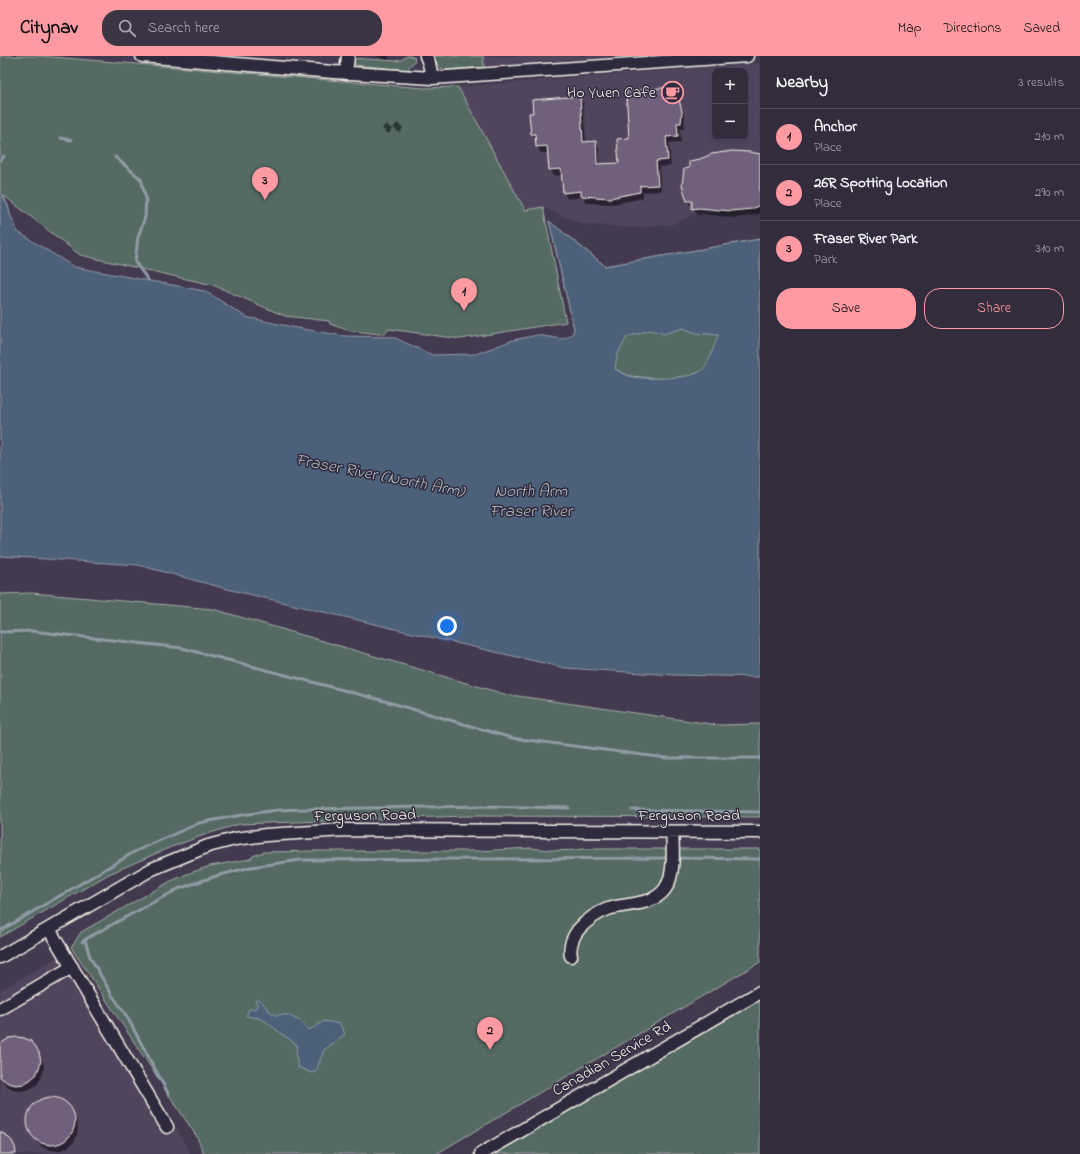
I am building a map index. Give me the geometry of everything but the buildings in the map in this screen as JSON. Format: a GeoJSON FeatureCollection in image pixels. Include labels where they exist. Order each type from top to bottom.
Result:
{"type":"FeatureCollection","features":[{"type":"Feature","properties":{"kind":"street"},"geometry":{"type":"LineString","coordinates":[[147,56],[346,73],[432,78],[747,56]]}},
{"type":"Feature","properties":{"kind":"street"},"geometry":{"type":"LineString","coordinates":[[346,73],[348,56]]}},
{"type":"Feature","properties":{"kind":"street"},"geometry":{"type":"LineString","coordinates":[[426,56],[432,78]]}},
{"type":"Feature","properties":{"kind":"street","name":"Ferguson Road"},"geometry":{"type":"LineString","coordinates":[[0,957],[152,869],[208,846],[235,839],[266,835],[345,830],[760,832]]}},
{"type":"Feature","properties":{"kind":"street"},"geometry":{"type":"LineString","coordinates":[[571,956],[572,941],[577,932],[592,918],[606,910],[651,900],[661,895],[669,883],[671,875],[672,832]]}},
{"type":"Feature","properties":{"kind":"street"},"geometry":{"type":"LineString","coordinates":[[49,928],[167,1127]]}},
{"type":"Feature","properties":{"kind":"street"},"geometry":{"type":"LineString","coordinates":[[0,1009],[72,967]]}},
{"type":"Feature","properties":{"kind":"street","name":"Canadian Service Rd"},"geometry":{"type":"LineString","coordinates":[[481,1154],[760,992]]}},
{"type":"Feature","properties":{"kind":"shaded area"},"geometry":{"type":"Polygon","coordinates":[[[483,56],[620,56],[484,67],[483,56]]]}},
{"type":"Feature","properties":{"kind":"shaded area"},"geometry":{"type":"Polygon","coordinates":[[[760,63],[760,206],[692,215],[673,224],[633,228],[581,224],[543,207],[525,210],[458,87],[760,63]]]}},
{"type":"Feature","properties":{"kind":"shaded area"},"geometry":{"type":"Polygon","coordinates":[[[72,949],[191,1154],[0,1154],[0,990],[72,949]]]}},
{"type":"Feature","properties":{"kind":"green space"},"geometry":{"type":"Polygon","coordinates":[[[0,56],[41,56],[424,88],[458,87],[525,210],[543,207],[566,322],[460,339],[389,329],[385,334],[350,331],[330,324],[329,321],[285,316],[213,285],[80,255],[3,195],[10,214],[0,226],[0,56]]]}},
{"type":"Feature","properties":{"kind":"green space"},"geometry":{"type":"Polygon","coordinates":[[[407,56],[415,58],[414,62],[409,67],[409,70],[355,65],[352,61],[352,58],[395,61],[401,60],[407,56]]]}},
{"type":"Feature","properties":{"kind":"green space"},"geometry":{"type":"Polygon","coordinates":[[[433,56],[483,56],[484,67],[445,70],[439,67],[433,56]]]}},
{"type":"Feature","properties":{"kind":"green space"},"geometry":{"type":"Polygon","coordinates":[[[549,221],[605,266],[760,239],[760,326],[702,371],[689,376],[664,379],[630,376],[615,369],[573,333],[574,328],[549,221]]]}},
{"type":"Feature","properties":{"kind":"green space"},"geometry":{"type":"Polygon","coordinates":[[[32,593],[213,609],[504,694],[718,725],[760,724],[760,817],[466,816],[239,824],[171,847],[109,874],[0,937],[0,594],[32,593]]]}},
{"type":"Feature","properties":{"kind":"green space"},"geometry":{"type":"Polygon","coordinates":[[[531,848],[564,851],[583,849],[760,849],[760,962],[436,1154],[204,1154],[197,1137],[71,947],[81,932],[171,881],[210,866],[250,859],[253,856],[263,852],[478,851],[531,848]]]}},
{"type":"Feature","properties":{"kind":"green space"},"geometry":{"type":"Polygon","coordinates":[[[760,1000],[760,1154],[495,1154],[760,1000]]]}},
{"type":"Feature","properties":{"kind":"water","name":"North Arm Fraser River"},"geometry":{"type":"Polygon","coordinates":[[[0,191],[8,206],[18,232],[74,267],[205,291],[246,317],[344,336],[393,337],[432,355],[476,354],[513,340],[538,335],[561,339],[568,337],[573,333],[574,328],[549,221],[605,266],[760,239],[760,677],[674,675],[565,668],[231,590],[138,565],[0,556],[0,191]],[[683,328],[664,334],[650,330],[627,337],[617,355],[615,369],[629,376],[644,378],[666,378],[696,374],[706,365],[718,335],[696,333],[683,328]]]}},
{"type":"Feature","properties":{"kind":"water"},"geometry":{"type":"Polygon","coordinates":[[[257,999],[275,1015],[288,1015],[302,1022],[308,1030],[324,1021],[340,1024],[345,1034],[324,1050],[316,1071],[312,1073],[298,1067],[296,1056],[297,1045],[267,1022],[259,1018],[246,1016],[249,1009],[256,1008],[258,1004],[255,1002],[257,999]]]}},
{"type":"Feature","properties":{"kind":"waterway"},"geometry":{"type":"LineString","coordinates":[[61,138],[71,140]]}},
{"type":"Feature","properties":{"kind":"waterway"},"geometry":{"type":"LineString","coordinates":[[0,161],[4,156]]}},
{"type":"Feature","properties":{"kind":"waterway"},"geometry":{"type":"LineString","coordinates":[[115,157],[141,179],[146,199],[145,217],[138,237],[135,262],[148,280]]}},
{"type":"Feature","properties":{"kind":"waterway"},"geometry":{"type":"LineString","coordinates":[[0,632],[32,631],[182,648],[381,700],[512,738],[666,758],[760,758]]}},
{"type":"Feature","properties":{"kind":"waterway"},"geometry":{"type":"LineString","coordinates":[[0,931],[136,851],[199,823],[277,810],[484,806],[569,808]]}},
{"type":"Feature","properties":{"kind":"waterway"},"geometry":{"type":"LineString","coordinates":[[632,810],[760,812]]}},
{"type":"Feature","properties":{"kind":"waterway"},"geometry":{"type":"LineString","coordinates":[[82,942],[178,889],[216,876],[251,867],[301,860],[665,858]]}},
{"type":"Feature","properties":{"kind":"waterway"},"geometry":{"type":"LineString","coordinates":[[679,858],[760,859]]}},
{"type":"Feature","properties":{"kind":"waterway"},"geometry":{"type":"LineString","coordinates":[[85,940],[90,957],[112,995],[126,1015],[169,1095]]}},
{"type":"Feature","properties":{"kind":"place","name":"Ho Yuen Cafe"},"geometry":{"type":"Point","coordinates":[672,93]}},
{"type":"Feature","properties":{"kind":"place","name":"Fraser River Park"},"geometry":{"type":"Point","coordinates":[265,200]}},
{"type":"Feature","properties":{"kind":"place","name":"Anchor"},"geometry":{"type":"Point","coordinates":[464,311]}},
{"type":"Feature","properties":{"kind":"place","name":"26R Spotting Location"},"geometry":{"type":"Point","coordinates":[490,1050]}},
{"type":"Feature","properties":{"kind":"water label","name":"Fraser River (North Arm)"},"geometry":{"type":"Point","coordinates":[380,476]}}]}
